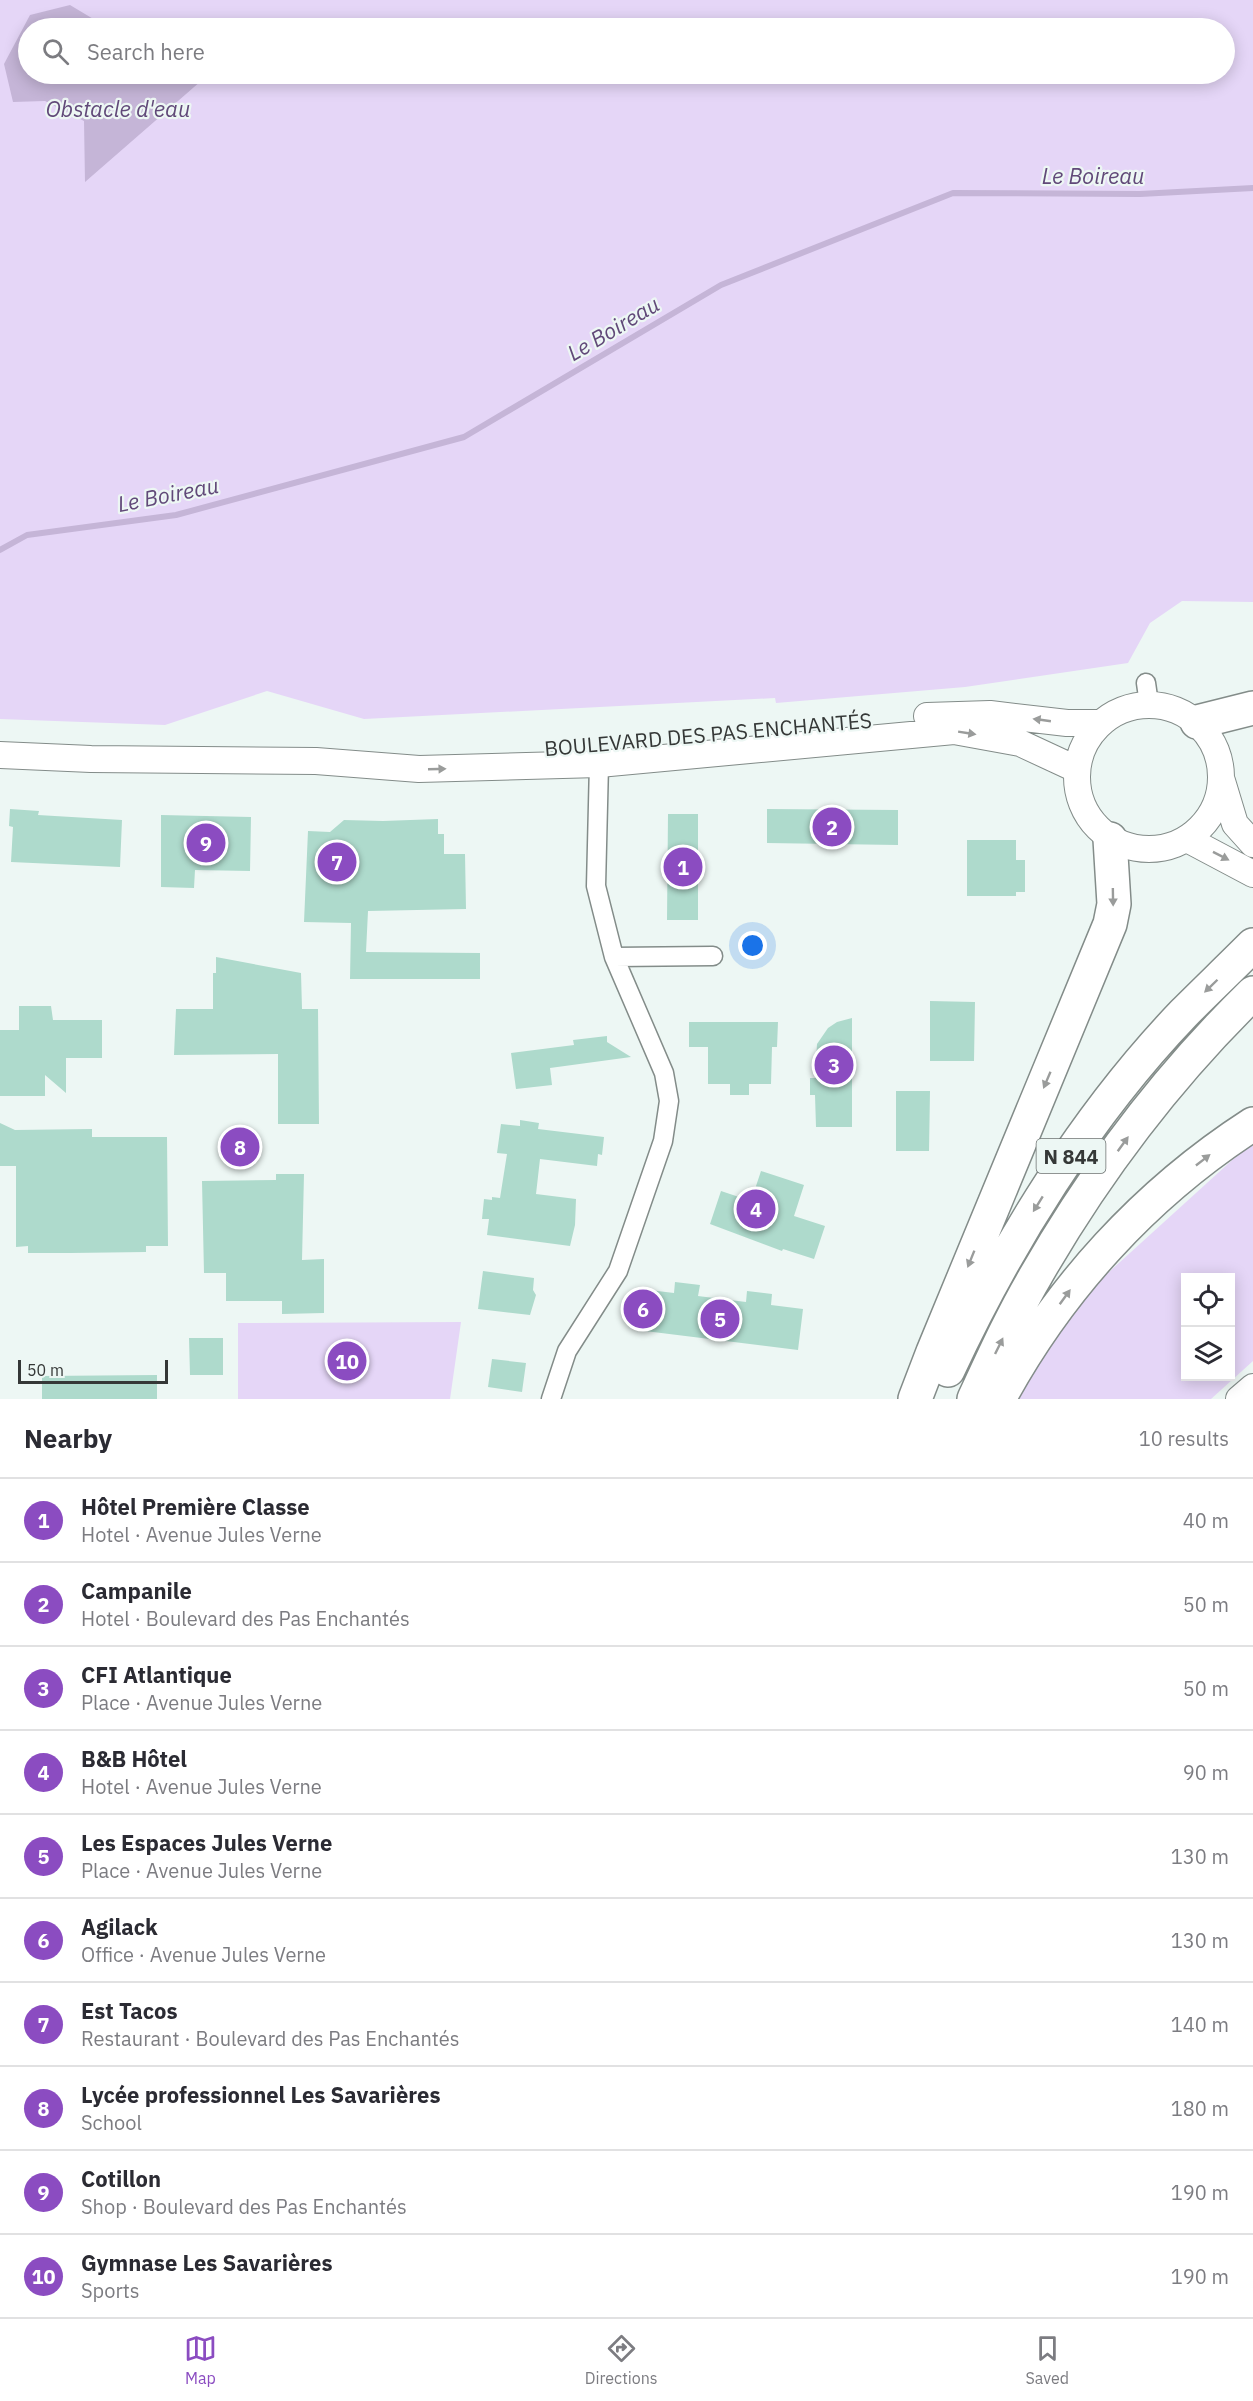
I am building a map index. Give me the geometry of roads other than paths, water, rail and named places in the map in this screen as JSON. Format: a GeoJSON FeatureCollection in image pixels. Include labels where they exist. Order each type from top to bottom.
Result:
{"type":"FeatureCollection","features":[{"type":"Feature","properties":{"kind":"highway"},"geometry":{"type":"LineString","coordinates":[[1197,722],[1253,708]]}},
{"type":"Feature","properties":{"kind":"highway"},"geometry":{"type":"LineString","coordinates":[[915,1399],[1110,924],[1114,904],[1110,839]]}},
{"type":"Feature","properties":{"kind":"highway","name":"N 844"},"geometry":{"type":"LineString","coordinates":[[934,1399],[975,1312],[1000,1267],[1044,1194],[1086,1134],[1171,1027],[1253,945]]}},
{"type":"Feature","properties":{"kind":"highway","name":"N 844"},"geometry":{"type":"LineString","coordinates":[[974,1399],[1034,1279],[1095,1182],[1167,1088],[1253,993]]}},
{"type":"Feature","properties":{"kind":"highway"},"geometry":{"type":"LineString","coordinates":[[999,1399],[1023,1355],[1084,1271],[1159,1194],[1227,1141],[1253,1124]]}},
{"type":"Feature","properties":{"kind":"main road"},"geometry":{"type":"LineString","coordinates":[[1222,781],[1217,804],[1205,824],[1187,839],[1169,848],[1148,850],[1128,847],[1110,839],[1094,826],[1083,809],[1077,789],[1076,769],[1080,752],[1088,736],[1100,723],[1147,694],[1166,707],[1197,722],[1211,739],[1219,759],[1222,781],[1235,824],[1253,844]]}},
{"type":"Feature","properties":{"kind":"main road","name":"BOULEVARD DES PAS ENCHANTÉS"},"geometry":{"type":"LineString","coordinates":[[316,761],[419,752],[628,745],[955,714],[990,714],[1067,723],[1100,723]]}},
{"type":"Feature","properties":{"kind":"main road","name":"BOULEVARD DES PAS ENCHANTÉS"},"geometry":{"type":"LineString","coordinates":[[0,755],[91,759],[316,761],[419,769],[599,764],[954,731],[1020,743],[1076,769]]}},
{"type":"Feature","properties":{"kind":"main road"},"geometry":{"type":"LineString","coordinates":[[1187,839],[1253,874]]}},
{"type":"Feature","properties":{"kind":"main road"},"geometry":{"type":"LineString","coordinates":[[1239,1399],[1253,1387]]}},
{"type":"Feature","properties":{"kind":"street"},"geometry":{"type":"LineString","coordinates":[[551,1399],[567,1351],[618,1271],[663,1141],[669,1101],[663,1073],[614,957],[596,885],[599,764]]}},
{"type":"Feature","properties":{"kind":"street"},"geometry":{"type":"LineString","coordinates":[[614,957],[713,956]]}},
{"type":"Feature","properties":{"kind":"water","name":"Obstacle d'eau"},"geometry":{"type":"Polygon","coordinates":[[[70,5],[92,18],[28,18],[30,15],[70,5]]]}},
{"type":"Feature","properties":{"kind":"water","name":"Obstacle d'eau"},"geometry":{"type":"Polygon","coordinates":[[[18,38],[18,84],[198,84],[85,182],[84,121],[45,101],[13,102],[4,64],[18,38]]]}},
{"type":"Feature","properties":{"kind":"waterway","name":"Le Boireau"},"geometry":{"type":"LineString","coordinates":[[0,550],[27,535],[176,515],[464,437],[721,285],[953,193],[1140,194],[1253,188]]}},
{"type":"Feature","properties":{"kind":"place","name":"Campanile"},"geometry":{"type":"Point","coordinates":[832,827]}},
{"type":"Feature","properties":{"kind":"place","name":"Cotillon"},"geometry":{"type":"Point","coordinates":[206,843]}},
{"type":"Feature","properties":{"kind":"place","name":"Est Tacos"},"geometry":{"type":"Point","coordinates":[337,862]}},
{"type":"Feature","properties":{"kind":"place","name":"Hôtel Première Classe"},"geometry":{"type":"Point","coordinates":[683,867]}},
{"type":"Feature","properties":{"kind":"place","name":"CFI Atlantique"},"geometry":{"type":"Point","coordinates":[834,1065]}},
{"type":"Feature","properties":{"kind":"place","name":"Lycée professionnel Les Savarières"},"geometry":{"type":"Point","coordinates":[240,1147]}},
{"type":"Feature","properties":{"kind":"place","name":"B&B Hôtel"},"geometry":{"type":"Point","coordinates":[756,1209]}},
{"type":"Feature","properties":{"kind":"place","name":"Agilack"},"geometry":{"type":"Point","coordinates":[643,1309]}},
{"type":"Feature","properties":{"kind":"place","name":"Les Espaces Jules Verne"},"geometry":{"type":"Point","coordinates":[720,1319]}},
{"type":"Feature","properties":{"kind":"place","name":"Gymnase Les Savarières"},"geometry":{"type":"Point","coordinates":[347,1361]}}]}
